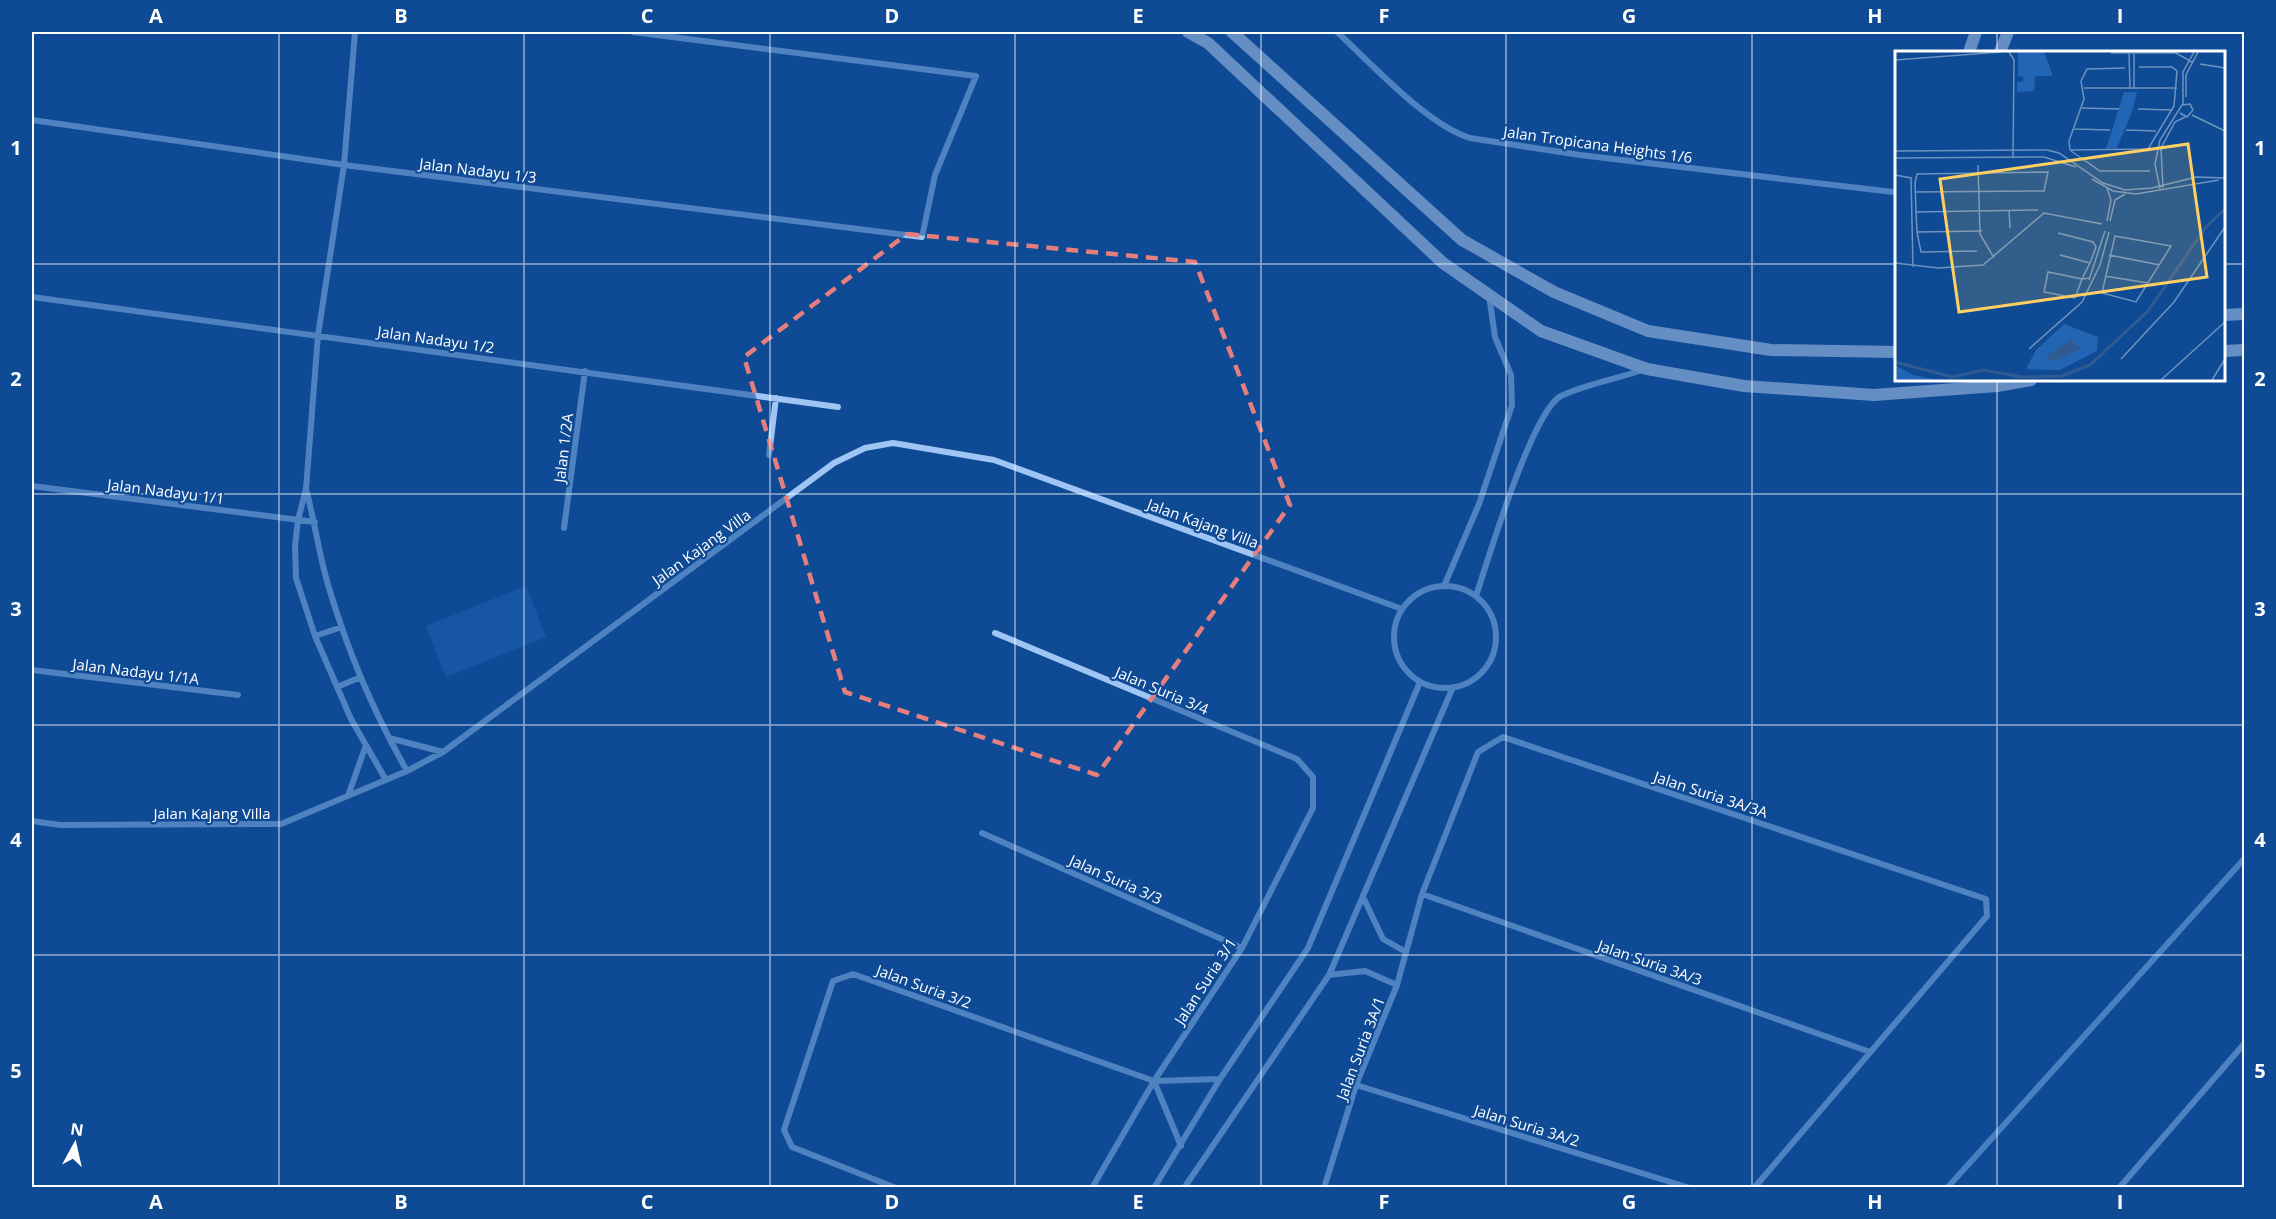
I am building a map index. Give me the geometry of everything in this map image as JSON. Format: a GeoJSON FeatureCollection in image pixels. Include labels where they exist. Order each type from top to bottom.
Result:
{"type":"FeatureCollection","features":[{"type":"Feature","properties":{"kind":"street"},"geometry":{"type":"LineString","coordinates":[[355,32],[344,165],[318,335],[306,489],[298,520],[296,578],[315,636],[337,687],[386,780]]}},
{"type":"Feature","properties":{"kind":"street","name":"Jalan Nadayu 1/3"},"geometry":{"type":"LineString","coordinates":[[32,120],[344,165],[922,237],[935,175],[976,76],[633,32]]}},
{"type":"Feature","properties":{"kind":"street"},"geometry":{"type":"LineString","coordinates":[[1188,32],[1208,43],[1443,263],[1541,331],[1647,369],[1744,386],[1862,395],[1965,384],[2019,381]]}},
{"type":"Feature","properties":{"kind":"street"},"geometry":{"type":"LineString","coordinates":[[1233,32],[1462,240],[1554,292],[1648,331],[1771,350],[1895,352]]}},
{"type":"Feature","properties":{"kind":"street","name":"Jalan Tropicana Heights 1/6"},"geometry":{"type":"LineString","coordinates":[[1337,32],[1418,106],[1452,132],[1470,138],[1580,155],[1893,192]]}},
{"type":"Feature","properties":{"kind":"street"},"geometry":{"type":"LineString","coordinates":[[1969,51],[1976,32]]}},
{"type":"Feature","properties":{"kind":"street"},"geometry":{"type":"LineString","coordinates":[[2000,51],[2008,32]]}},
{"type":"Feature","properties":{"kind":"street"},"geometry":{"type":"LineString","coordinates":[[1444,586],[1479,504],[1512,405],[1511,375],[1495,337],[1488,295]]}},
{"type":"Feature","properties":{"kind":"street","name":"Jalan Nadayu 1/2"},"geometry":{"type":"LineString","coordinates":[[32,297],[838,406]]}},
{"type":"Feature","properties":{"kind":"street"},"geometry":{"type":"LineString","coordinates":[[2225,315],[2244,314]]}},
{"type":"Feature","properties":{"kind":"street"},"geometry":{"type":"LineString","coordinates":[[2225,351],[2244,350]]}},
{"type":"Feature","properties":{"kind":"street"},"geometry":{"type":"LineString","coordinates":[[1476,596],[1504,512],[1545,410],[1560,397],[1647,369]]}},
{"type":"Feature","properties":{"kind":"street","name":"Jalan 1/2A"},"geometry":{"type":"LineString","coordinates":[[564,528],[585,371]]}},
{"type":"Feature","properties":{"kind":"street"},"geometry":{"type":"LineString","coordinates":[[769,455],[776,398]]}},
{"type":"Feature","properties":{"kind":"street","name":"Jalan Kajang Villa"},"geometry":{"type":"LineString","coordinates":[[32,821],[60,825],[281,824],[407,771],[443,752],[834,463],[865,448],[892,443],[994,460],[1402,609]]}},
{"type":"Feature","properties":{"kind":"street","name":"Jalan Nadayu 1/1"},"geometry":{"type":"LineString","coordinates":[[32,486],[315,522]]}},
{"type":"Feature","properties":{"kind":"street"},"geometry":{"type":"LineString","coordinates":[[306,489],[324,568],[342,627],[388,737],[407,771]]}},
{"type":"Feature","properties":{"kind":"street"},"geometry":{"type":"LineString","coordinates":[[1444,586],[1461,589],[1476,596],[1487,609],[1494,624],[1496,641],[1492,657],[1483,671],[1469,682],[1454,687],[1436,687],[1420,681],[1407,671],[1398,657],[1394,641],[1395,624],[1402,609],[1413,597],[1428,589],[1444,586]]}},
{"type":"Feature","properties":{"kind":"street"},"geometry":{"type":"LineString","coordinates":[[315,636],[342,627]]}},
{"type":"Feature","properties":{"kind":"street","name":"Jalan Suria 3/4"},"geometry":{"type":"LineString","coordinates":[[996,633],[1297,759],[1312,777]]}},
{"type":"Feature","properties":{"kind":"street","name":"Jalan Nadayu 1/1A"},"geometry":{"type":"LineString","coordinates":[[32,670],[238,695]]}},
{"type":"Feature","properties":{"kind":"street"},"geometry":{"type":"LineString","coordinates":[[337,687],[361,677]]}},
{"type":"Feature","properties":{"kind":"street"},"geometry":{"type":"LineString","coordinates":[[1154,1188],[1220,1079],[1308,948],[1420,681]]}},
{"type":"Feature","properties":{"kind":"street"},"geometry":{"type":"LineString","coordinates":[[1184,1188],[1329,975],[1364,899],[1454,687]]}},
{"type":"Feature","properties":{"kind":"street"},"geometry":{"type":"LineString","coordinates":[[388,737],[443,752]]}},
{"type":"Feature","properties":{"kind":"street","name":"Jalan Suria 3A/3A"},"geometry":{"type":"LineString","coordinates":[[1397,985],[1422,894],[1478,752],[1503,737],[1986,899],[1987,916],[1870,1052]]}},
{"type":"Feature","properties":{"kind":"street"},"geometry":{"type":"LineString","coordinates":[[348,796],[366,745]]}},
{"type":"Feature","properties":{"kind":"street","name":"Jalan Suria 3/1"},"geometry":{"type":"LineString","coordinates":[[1092,1188],[1154,1082],[1242,948],[1312,808],[1312,777]]}},
{"type":"Feature","properties":{"kind":"street","name":"Jalan Suria 3/3"},"geometry":{"type":"LineString","coordinates":[[981,833],[1242,948]]}},
{"type":"Feature","properties":{"kind":"street","name":"Jalan Suria 3A/3"},"geometry":{"type":"LineString","coordinates":[[1422,894],[1870,1052]]}},
{"type":"Feature","properties":{"kind":"street"},"geometry":{"type":"LineString","coordinates":[[1364,899],[1383,939],[1406,951]]}},
{"type":"Feature","properties":{"kind":"street","name":"Jalan Suria 3A/1"},"geometry":{"type":"LineString","coordinates":[[1324,1188],[1356,1084],[1397,985],[1365,971],[1329,975]]}},
{"type":"Feature","properties":{"kind":"street","name":"Jalan Suria 3/2"},"geometry":{"type":"LineString","coordinates":[[896,1188],[792,1147],[784,1130],[833,981],[853,974],[1154,1082],[1220,1079]]}},
{"type":"Feature","properties":{"kind":"street"},"geometry":{"type":"LineString","coordinates":[[2119,1188],[2244,1044]]}},
{"type":"Feature","properties":{"kind":"street"},"geometry":{"type":"LineString","coordinates":[[1754,1188],[1870,1052]]}},
{"type":"Feature","properties":{"kind":"street"},"geometry":{"type":"LineString","coordinates":[[1154,1082],[1181,1146]]}},
{"type":"Feature","properties":{"kind":"street","name":"Jalan Suria 3A/2"},"geometry":{"type":"LineString","coordinates":[[1356,1084],[1690,1188]]}},
{"type":"Feature","properties":{"kind":"highlighted area"},"geometry":{"type":"Polygon","coordinates":[[[907,234],[1195,262],[1290,505],[1097,775],[845,692],[744,357],[907,234]]]}},
{"type":"Feature","properties":{"kind":"shaded area"},"geometry":{"type":"Polygon","coordinates":[[[526,586],[546,637],[446,677],[426,626],[526,586]]]}},
{"type":"Feature","properties":{"kind":"waterway"},"geometry":{"type":"LineString","coordinates":[[1947,1188],[2244,859]]}}]}
